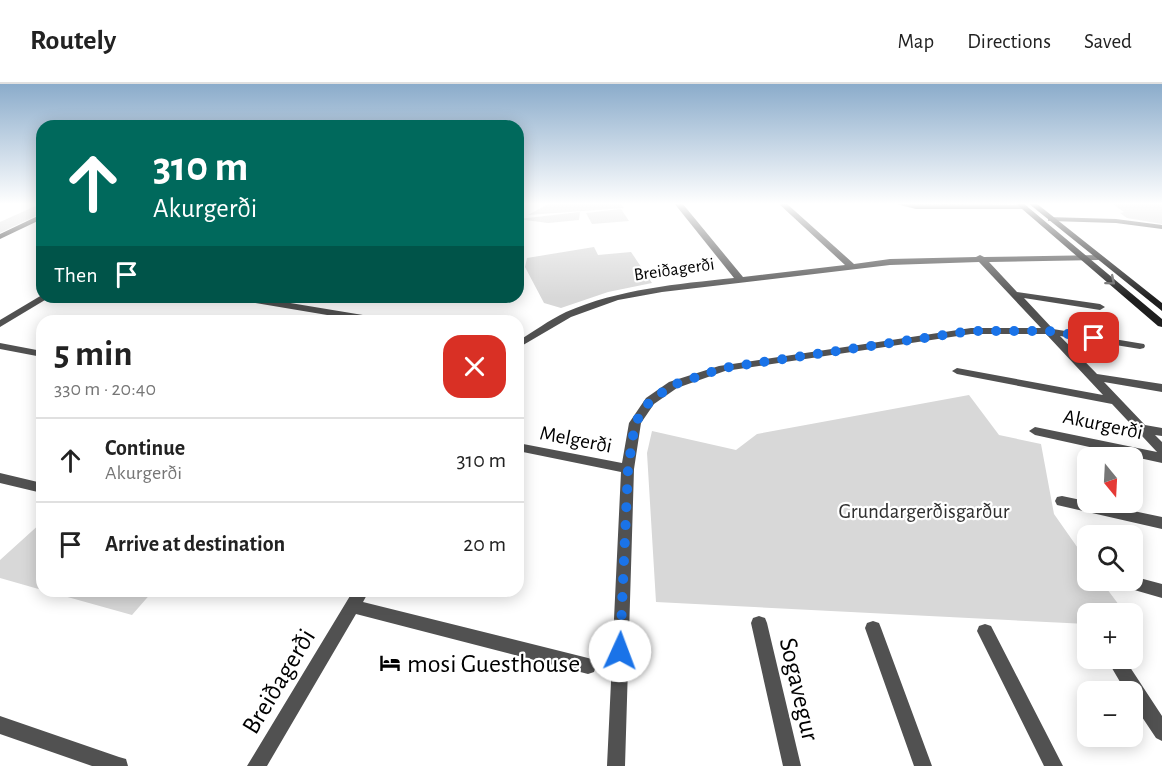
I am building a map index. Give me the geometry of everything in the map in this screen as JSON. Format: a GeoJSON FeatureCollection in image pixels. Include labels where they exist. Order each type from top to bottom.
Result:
{"type":"FeatureCollection","features":[{"type":"Feature","properties":{"kind":"main road"},"geometry":{"type":"LineString","coordinates":[[1059,235],[1162,324]]}},
{"type":"Feature","properties":{"kind":"main road"},"geometry":{"type":"LineString","coordinates":[[1071,235],[1162,308]]}},
{"type":"Feature","properties":{"kind":"street"},"geometry":{"type":"LineString","coordinates":[[704,235],[741,280]]}},
{"type":"Feature","properties":{"kind":"street"},"geometry":{"type":"LineString","coordinates":[[817,235],[852,266]]}},
{"type":"Feature","properties":{"kind":"street","name":"Breiðagerði"},"geometry":{"type":"LineString","coordinates":[[524,341],[568,315],[616,298],[662,289],[890,261],[1098,257]]}},
{"type":"Feature","properties":{"kind":"street","name":"Akurgerði"},"geometry":{"type":"LineString","coordinates":[[980,258],[1162,450]]}},
{"type":"Feature","properties":{"kind":"street"},"geometry":{"type":"LineString","coordinates":[[1014,294],[1100,307]]}},
{"type":"Feature","properties":{"kind":"street"},"geometry":{"type":"LineString","coordinates":[[0,324],[36,302]]}},
{"type":"Feature","properties":{"kind":"street"},"geometry":{"type":"LineString","coordinates":[[273,303],[345,315]]}},
{"type":"Feature","properties":{"kind":"street"},"geometry":{"type":"LineString","coordinates":[[615,766],[628,469],[635,423],[650,401],[673,385],[723,368],[971,331],[1049,331],[1140,346]]}},
{"type":"Feature","properties":{"kind":"street"},"geometry":{"type":"LineString","coordinates":[[0,346],[36,353]]}},
{"type":"Feature","properties":{"kind":"street","name":"Akurgerði"},"geometry":{"type":"LineString","coordinates":[[957,371],[1116,401]]}},
{"type":"Feature","properties":{"kind":"street"},"geometry":{"type":"LineString","coordinates":[[1092,377],[1162,388]]}},
{"type":"Feature","properties":{"kind":"street","name":"Akurgerði"},"geometry":{"type":"LineString","coordinates":[[1141,428],[1162,432]]}},
{"type":"Feature","properties":{"kind":"street","name":"Akurgerði"},"geometry":{"type":"LineString","coordinates":[[1035,431],[1162,458]]}},
{"type":"Feature","properties":{"kind":"street","name":"Melgerði"},"geometry":{"type":"LineString","coordinates":[[524,448],[628,469]]}},
{"type":"Feature","properties":{"kind":"street"},"geometry":{"type":"LineString","coordinates":[[0,478],[36,487]]}},
{"type":"Feature","properties":{"kind":"street"},"geometry":{"type":"LineString","coordinates":[[1062,501],[1162,523]]}},
{"type":"Feature","properties":{"kind":"street"},"geometry":{"type":"LineString","coordinates":[[1143,586],[1162,591]]}},
{"type":"Feature","properties":{"kind":"street","name":"Breiðagerði"},"geometry":{"type":"LineString","coordinates":[[256,766],[357,597]]}},
{"type":"Feature","properties":{"kind":"street"},"geometry":{"type":"LineString","coordinates":[[352,606],[588,666]]}},
{"type":"Feature","properties":{"kind":"street","name":"Sogavegur"},"geometry":{"type":"LineString","coordinates":[[759,623],[792,766]]}},
{"type":"Feature","properties":{"kind":"street"},"geometry":{"type":"LineString","coordinates":[[873,628],[923,766]]}},
{"type":"Feature","properties":{"kind":"street"},"geometry":{"type":"LineString","coordinates":[[985,631],[1054,766]]}},
{"type":"Feature","properties":{"kind":"street"},"geometry":{"type":"LineString","coordinates":[[1121,669],[1162,732]]}},
{"type":"Feature","properties":{"kind":"street"},"geometry":{"type":"LineString","coordinates":[[0,725],[119,766]]}},
{"type":"Feature","properties":{"kind":"green space"},"geometry":{"type":"Polygon","coordinates":[[[594,247],[598,255],[631,252],[652,283],[608,292],[561,308],[544,303],[525,267],[527,258],[594,247]]]}},
{"type":"Feature","properties":{"kind":"green space","name":"Grundargerðisgarður"},"geometry":{"type":"Polygon","coordinates":[[[969,395],[999,435],[1041,444],[1054,514],[1077,547],[1077,591],[1108,591],[1118,603],[1077,603],[1077,623],[656,602],[647,453],[652,431],[736,450],[757,434],[969,395]]]}},
{"type":"Feature","properties":{"kind":"green space"},"geometry":{"type":"Polygon","coordinates":[[[36,527],[36,588],[0,578],[0,560],[36,527]]]}},
{"type":"Feature","properties":{"kind":"green space"},"geometry":{"type":"Polygon","coordinates":[[[68,597],[148,597],[132,615],[68,597]]]}},
{"type":"Feature","properties":{"kind":"place","name":"mosi Guesthouse"},"geometry":{"type":"Point","coordinates":[390,663]}},
{"type":"Feature","properties":{"kind":"route"},"geometry":{"type":"LineString","coordinates":[[620,651],[628,469],[635,423],[650,401],[673,385],[723,368],[971,331],[1008,329],[1049,331],[1094,338]]}}]}
